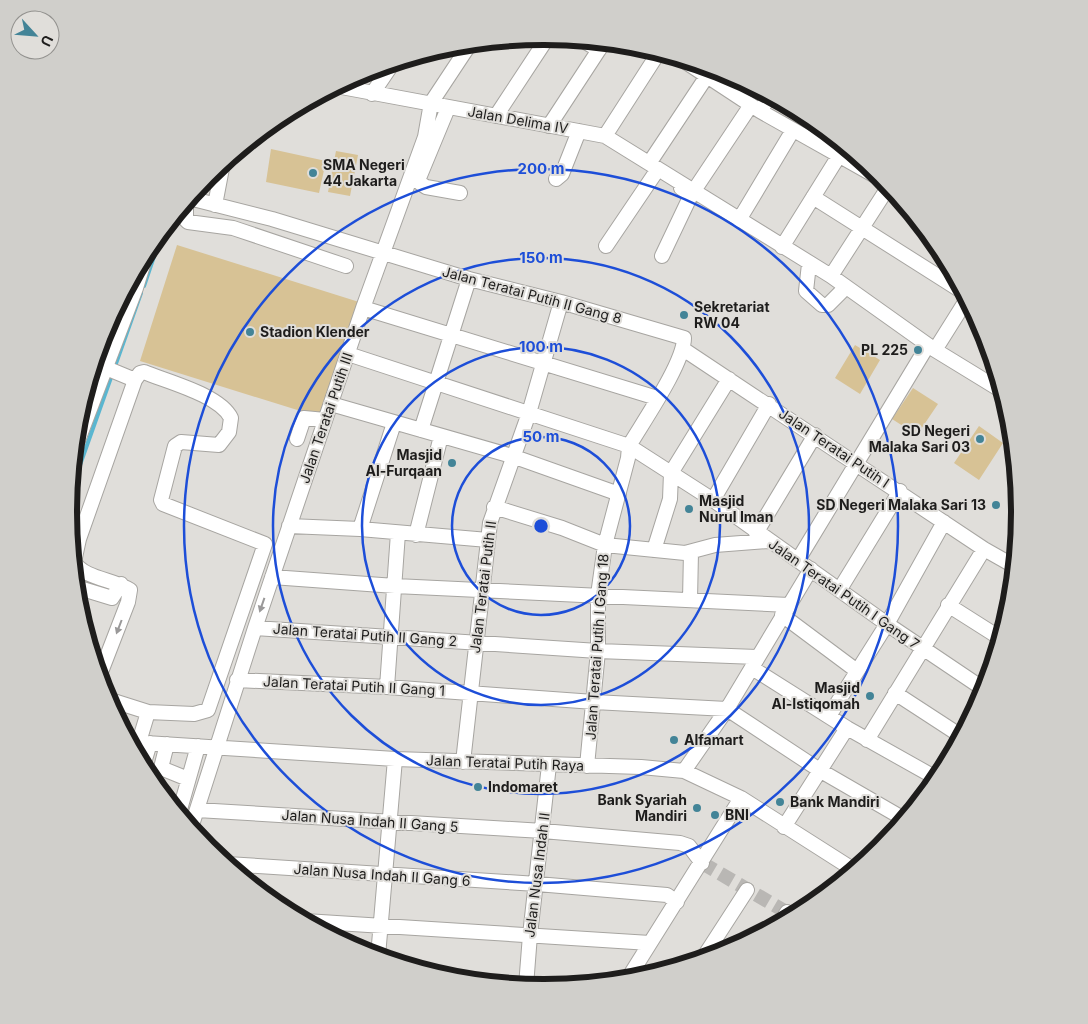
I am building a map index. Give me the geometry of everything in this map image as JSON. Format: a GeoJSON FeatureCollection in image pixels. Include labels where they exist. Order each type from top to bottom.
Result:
{"type":"FeatureCollection","features":[{"type":"Feature","properties":{"kind":"street"},"geometry":{"type":"LineString","coordinates":[[496,116],[543,45]]}},
{"type":"Feature","properties":{"kind":"street"},"geometry":{"type":"LineString","coordinates":[[549,126],[599,48]]}},
{"type":"Feature","properties":{"kind":"street"},"geometry":{"type":"LineString","coordinates":[[431,103],[465,52]]}},
{"type":"Feature","properties":{"kind":"street"},"geometry":{"type":"LineString","coordinates":[[602,135],[655,59]]}},
{"type":"Feature","properties":{"kind":"street"},"geometry":{"type":"LineString","coordinates":[[372,94],[386,73]]}},
{"type":"Feature","properties":{"kind":"street"},"geometry":{"type":"LineString","coordinates":[[703,74],[793,130],[834,147]]}},
{"type":"Feature","properties":{"kind":"street"},"geometry":{"type":"LineString","coordinates":[[606,246],[707,76]]}},
{"type":"Feature","properties":{"kind":"street","name":"Jalan Delima IV"},"geometry":{"type":"LineString","coordinates":[[347,89],[602,135],[653,167]]}},
{"type":"Feature","properties":{"kind":"street"},"geometry":{"type":"LineString","coordinates":[[694,192],[756,108],[765,101]]}},
{"type":"Feature","properties":{"kind":"street","name":"Jalan Teratai Putih III"},"geometry":{"type":"LineString","coordinates":[[193,821],[254,628],[363,308],[425,137],[431,103]]}},
{"type":"Feature","properties":{"kind":"street"},"geometry":{"type":"LineString","coordinates":[[448,108],[420,178],[420,184],[426,187],[460,193]]}},
{"type":"Feature","properties":{"kind":"street"},"geometry":{"type":"LineString","coordinates":[[739,220],[793,130]]}},
{"type":"Feature","properties":{"kind":"street"},"geometry":{"type":"LineString","coordinates":[[556,179],[562,174],[579,131]]}},
{"type":"Feature","properties":{"kind":"street"},"geometry":{"type":"LineString","coordinates":[[782,247],[841,152]]}},
{"type":"Feature","properties":{"kind":"street"},"geometry":{"type":"LineString","coordinates":[[653,167],[831,276],[931,347],[993,386]]}},
{"type":"Feature","properties":{"kind":"street"},"geometry":{"type":"LineString","coordinates":[[653,167],[691,195],[662,256]]}},
{"type":"Feature","properties":{"kind":"street"},"geometry":{"type":"LineString","coordinates":[[215,205],[221,176]]}},
{"type":"Feature","properties":{"kind":"street"},"geometry":{"type":"LineString","coordinates":[[831,276],[884,193]]}},
{"type":"Feature","properties":{"kind":"street"},"geometry":{"type":"LineString","coordinates":[[813,197],[951,285]]}},
{"type":"Feature","properties":{"kind":"street"},"geometry":{"type":"LineString","coordinates":[[197,200],[272,219],[383,253]]}},
{"type":"Feature","properties":{"kind":"street"},"geometry":{"type":"LineString","coordinates":[[188,211],[186,220],[188,222],[233,228],[346,266]]}},
{"type":"Feature","properties":{"kind":"street","name":"Jalan Teratai Putih II Gang 8"},"geometry":{"type":"LineString","coordinates":[[383,253],[469,279],[561,302],[682,342]]}},
{"type":"Feature","properties":{"kind":"street"},"geometry":{"type":"LineString","coordinates":[[809,264],[806,291],[809,296],[822,305],[828,305],[846,287]]}},
{"type":"Feature","properties":{"kind":"street"},"geometry":{"type":"LineString","coordinates":[[421,430],[469,279]]}},
{"type":"Feature","properties":{"kind":"street"},"geometry":{"type":"LineString","coordinates":[[86,423],[108,369],[136,286]]}},
{"type":"Feature","properties":{"kind":"street","name":"Jalan Teratai Putih II"},"geometry":{"type":"LineString","coordinates":[[463,762],[476,642],[484,589],[488,540],[494,507],[529,413],[561,302]]}},
{"type":"Feature","properties":{"kind":"street"},"geometry":{"type":"LineString","coordinates":[[798,560],[931,347],[963,305]]}},
{"type":"Feature","properties":{"kind":"street"},"geometry":{"type":"LineString","coordinates":[[363,308],[657,398]]}},
{"type":"Feature","properties":{"kind":"street","name":"Jalan Teratai Putih I"},"geometry":{"type":"LineString","coordinates":[[682,342],[729,379],[858,463],[984,549],[1008,563]]}},
{"type":"Feature","properties":{"kind":"street","name":"Jalan Teratai Putih I Gang 18"},"geometry":{"type":"LineString","coordinates":[[587,766],[598,651],[598,595],[605,545],[628,458],[629,446],[657,398],[682,342]]}},
{"type":"Feature","properties":{"kind":"street","name":"Jalan Teratai Putih I Gang 7"},"geometry":{"type":"LineString","coordinates":[[348,354],[629,446],[713,500],[762,537],[811,568],[887,624],[977,685]]}},
{"type":"Feature","properties":{"kind":"street"},"geometry":{"type":"LineString","coordinates":[[108,369],[135,380]]}},
{"type":"Feature","properties":{"kind":"street"},"geometry":{"type":"LineString","coordinates":[[78,544],[135,380],[140,373],[144,372],[186,389],[223,407],[231,418],[228,432],[219,445],[181,442],[175,446],[161,500],[163,504],[265,544],[208,710],[194,714],[148,712],[118,702]]}},
{"type":"Feature","properties":{"kind":"street"},"geometry":{"type":"LineString","coordinates":[[654,550],[670,499],[671,473],[729,379]]}},
{"type":"Feature","properties":{"kind":"street"},"geometry":{"type":"LineString","coordinates":[[330,404],[512,456],[619,494]]}},
{"type":"Feature","properties":{"kind":"street"},"geometry":{"type":"LineString","coordinates":[[713,500],[769,404]]}},
{"type":"Feature","properties":{"kind":"street"},"geometry":{"type":"LineString","coordinates":[[297,439],[304,418],[325,420]]}},
{"type":"Feature","properties":{"kind":"street"},"geometry":{"type":"LineString","coordinates":[[360,529],[394,423]]}},
{"type":"Feature","properties":{"kind":"street"},"geometry":{"type":"LineString","coordinates":[[494,507],[562,528],[605,545],[691,552],[762,537],[815,435]]}},
{"type":"Feature","properties":{"kind":"street"},"geometry":{"type":"LineString","coordinates":[[416,535],[441,436]]}},
{"type":"Feature","properties":{"kind":"street"},"geometry":{"type":"LineString","coordinates":[[840,589],[900,491]]}},
{"type":"Feature","properties":{"kind":"street"},"geometry":{"type":"LineString","coordinates":[[829,716],[887,624],[944,522]]}},
{"type":"Feature","properties":{"kind":"street"},"geometry":{"type":"LineString","coordinates":[[289,526],[360,529],[488,540]]}},
{"type":"Feature","properties":{"kind":"street"},"geometry":{"type":"LineString","coordinates":[[387,687],[398,533]]}},
{"type":"Feature","properties":{"kind":"street"},"geometry":{"type":"LineString","coordinates":[[867,740],[894,693],[984,549]]}},
{"type":"Feature","properties":{"kind":"street"},"geometry":{"type":"LineString","coordinates":[[690,600],[691,552]]}},
{"type":"Feature","properties":{"kind":"street"},"geometry":{"type":"LineString","coordinates":[[684,772],[727,709],[811,568]]}},
{"type":"Feature","properties":{"kind":"street"},"geometry":{"type":"LineString","coordinates":[[81,569],[84,572],[121,584],[130,590],[128,602],[103,666]]}},
{"type":"Feature","properties":{"kind":"street"},"geometry":{"type":"LineString","coordinates":[[272,577],[395,586],[690,600],[786,610],[857,671]]}},
{"type":"Feature","properties":{"kind":"street"},"geometry":{"type":"LineString","coordinates":[[84,589],[112,598],[121,584]]}},
{"type":"Feature","properties":{"kind":"street"},"geometry":{"type":"LineString","coordinates":[[948,605],[995,635]]}},
{"type":"Feature","properties":{"kind":"street","name":"Jalan Teratai Putih II Gang 2"},"geometry":{"type":"LineString","coordinates":[[254,628],[754,662]]}},
{"type":"Feature","properties":{"kind":"street"},"geometry":{"type":"LineString","coordinates":[[754,662],[847,728],[930,774]]}},
{"type":"Feature","properties":{"kind":"street","name":"Jalan Teratai Putih II Gang 1"},"geometry":{"type":"LineString","coordinates":[[237,680],[387,687],[594,702],[727,709]]}},
{"type":"Feature","properties":{"kind":"street"},"geometry":{"type":"LineString","coordinates":[[894,693],[956,732]]}},
{"type":"Feature","properties":{"kind":"street"},"geometry":{"type":"LineString","coordinates":[[727,709],[821,771],[898,816]]}},
{"type":"Feature","properties":{"kind":"street"},"geometry":{"type":"LineString","coordinates":[[140,742],[148,712]]}},
{"type":"Feature","properties":{"kind":"street"},"geometry":{"type":"LineString","coordinates":[[784,827],[847,728]]}},
{"type":"Feature","properties":{"kind":"street","name":"Jalan Teratai Putih Raya"},"geometry":{"type":"LineString","coordinates":[[140,742],[395,759],[641,767],[684,772],[720,786],[848,866]]}},
{"type":"Feature","properties":{"kind":"street"},"geometry":{"type":"LineString","coordinates":[[167,744],[161,768],[188,778]]}},
{"type":"Feature","properties":{"kind":"street"},"geometry":{"type":"LineString","coordinates":[[181,805],[198,746]]}},
{"type":"Feature","properties":{"kind":"street"},"geometry":{"type":"LineString","coordinates":[[378,948],[395,759]]}},
{"type":"Feature","properties":{"kind":"street","name":"Jalan Nusa Indah II"},"geometry":{"type":"LineString","coordinates":[[527,978],[549,765]]}},
{"type":"Feature","properties":{"kind":"street"},"geometry":{"type":"LineString","coordinates":[[633,970],[702,863],[740,798]]}},
{"type":"Feature","properties":{"kind":"street","name":"Jalan Nusa Indah II Gang 5"},"geometry":{"type":"LineString","coordinates":[[197,810],[543,831],[680,843],[689,846],[702,863]]}},
{"type":"Feature","properties":{"kind":"street","name":"Jalan Nusa Indah II Gang 6"},"geometry":{"type":"LineString","coordinates":[[238,865],[384,876],[537,884],[667,895],[677,902]]}},
{"type":"Feature","properties":{"kind":"street"},"geometry":{"type":"LineString","coordinates":[[709,948],[746,890]]}},
{"type":"Feature","properties":{"kind":"street"},"geometry":{"type":"LineString","coordinates":[[321,922],[650,943]]}},
{"type":"Feature","properties":{"kind":"shaded area"},"geometry":{"type":"Polygon","coordinates":[[[271,149],[326,161],[319,193],[266,182],[271,149]]]}},
{"type":"Feature","properties":{"kind":"shaded area"},"geometry":{"type":"Polygon","coordinates":[[[336,151],[358,155],[350,196],[328,192],[336,151]]]}},
{"type":"Feature","properties":{"kind":"shaded area","name":"Stadion Klender"},"geometry":{"type":"Polygon","coordinates":[[[177,245],[359,302],[323,418],[140,361],[177,245]]]}},
{"type":"Feature","properties":{"kind":"shaded area"},"geometry":{"type":"Polygon","coordinates":[[[855,345],[880,360],[860,394],[835,378],[855,345]]]}},
{"type":"Feature","properties":{"kind":"shaded area"},"geometry":{"type":"Polygon","coordinates":[[[913,388],[938,404],[917,435],[892,419],[913,388]]]}},
{"type":"Feature","properties":{"kind":"shaded area"},"geometry":{"type":"Polygon","coordinates":[[[979,426],[1003,443],[979,480],[954,463],[979,426]]]}},
{"type":"Feature","properties":{"kind":"waterway"},"geometry":{"type":"LineString","coordinates":[[144,286],[154,256]]}},
{"type":"Feature","properties":{"kind":"waterway"},"geometry":{"type":"LineString","coordinates":[[79,466],[141,293]]}},
{"type":"Feature","properties":{"kind":"tunnel"},"geometry":{"type":"LineString","coordinates":[[702,863],[785,911]]}},
{"type":"Feature","properties":{"kind":"place","name":"SMA Negeri 44 Jakarta"},"geometry":{"type":"Point","coordinates":[313,173]}},
{"type":"Feature","properties":{"kind":"place","name":"Sekretariat RW 04"},"geometry":{"type":"Point","coordinates":[684,315]}},
{"type":"Feature","properties":{"kind":"place","name":"Stadion Klender"},"geometry":{"type":"Point","coordinates":[250,332]}},
{"type":"Feature","properties":{"kind":"place","name":"PL 225"},"geometry":{"type":"Point","coordinates":[918,350]}},
{"type":"Feature","properties":{"kind":"place","name":"SD Negeri Malaka Sari 03"},"geometry":{"type":"Point","coordinates":[980,439]}},
{"type":"Feature","properties":{"kind":"place","name":"Masjid Al-Furqaan"},"geometry":{"type":"Point","coordinates":[452,463]}},
{"type":"Feature","properties":{"kind":"place","name":"SD Negeri Malaka Sari 13"},"geometry":{"type":"Point","coordinates":[996,505]}},
{"type":"Feature","properties":{"kind":"place","name":"Masjid Nurul Iman"},"geometry":{"type":"Point","coordinates":[689,509]}},
{"type":"Feature","properties":{"kind":"place","name":"Masjid Al-Istiqomah"},"geometry":{"type":"Point","coordinates":[870,696]}},
{"type":"Feature","properties":{"kind":"place","name":"Alfamart"},"geometry":{"type":"Point","coordinates":[674,740]}},
{"type":"Feature","properties":{"kind":"place","name":"Indomaret"},"geometry":{"type":"Point","coordinates":[478,787]}},
{"type":"Feature","properties":{"kind":"place","name":"Bank Mandiri"},"geometry":{"type":"Point","coordinates":[780,802]}},
{"type":"Feature","properties":{"kind":"place","name":"Bank Syariah Mandiri"},"geometry":{"type":"Point","coordinates":[697,808]}},
{"type":"Feature","properties":{"kind":"place","name":"BNI"},"geometry":{"type":"Point","coordinates":[715,815]}}]}
